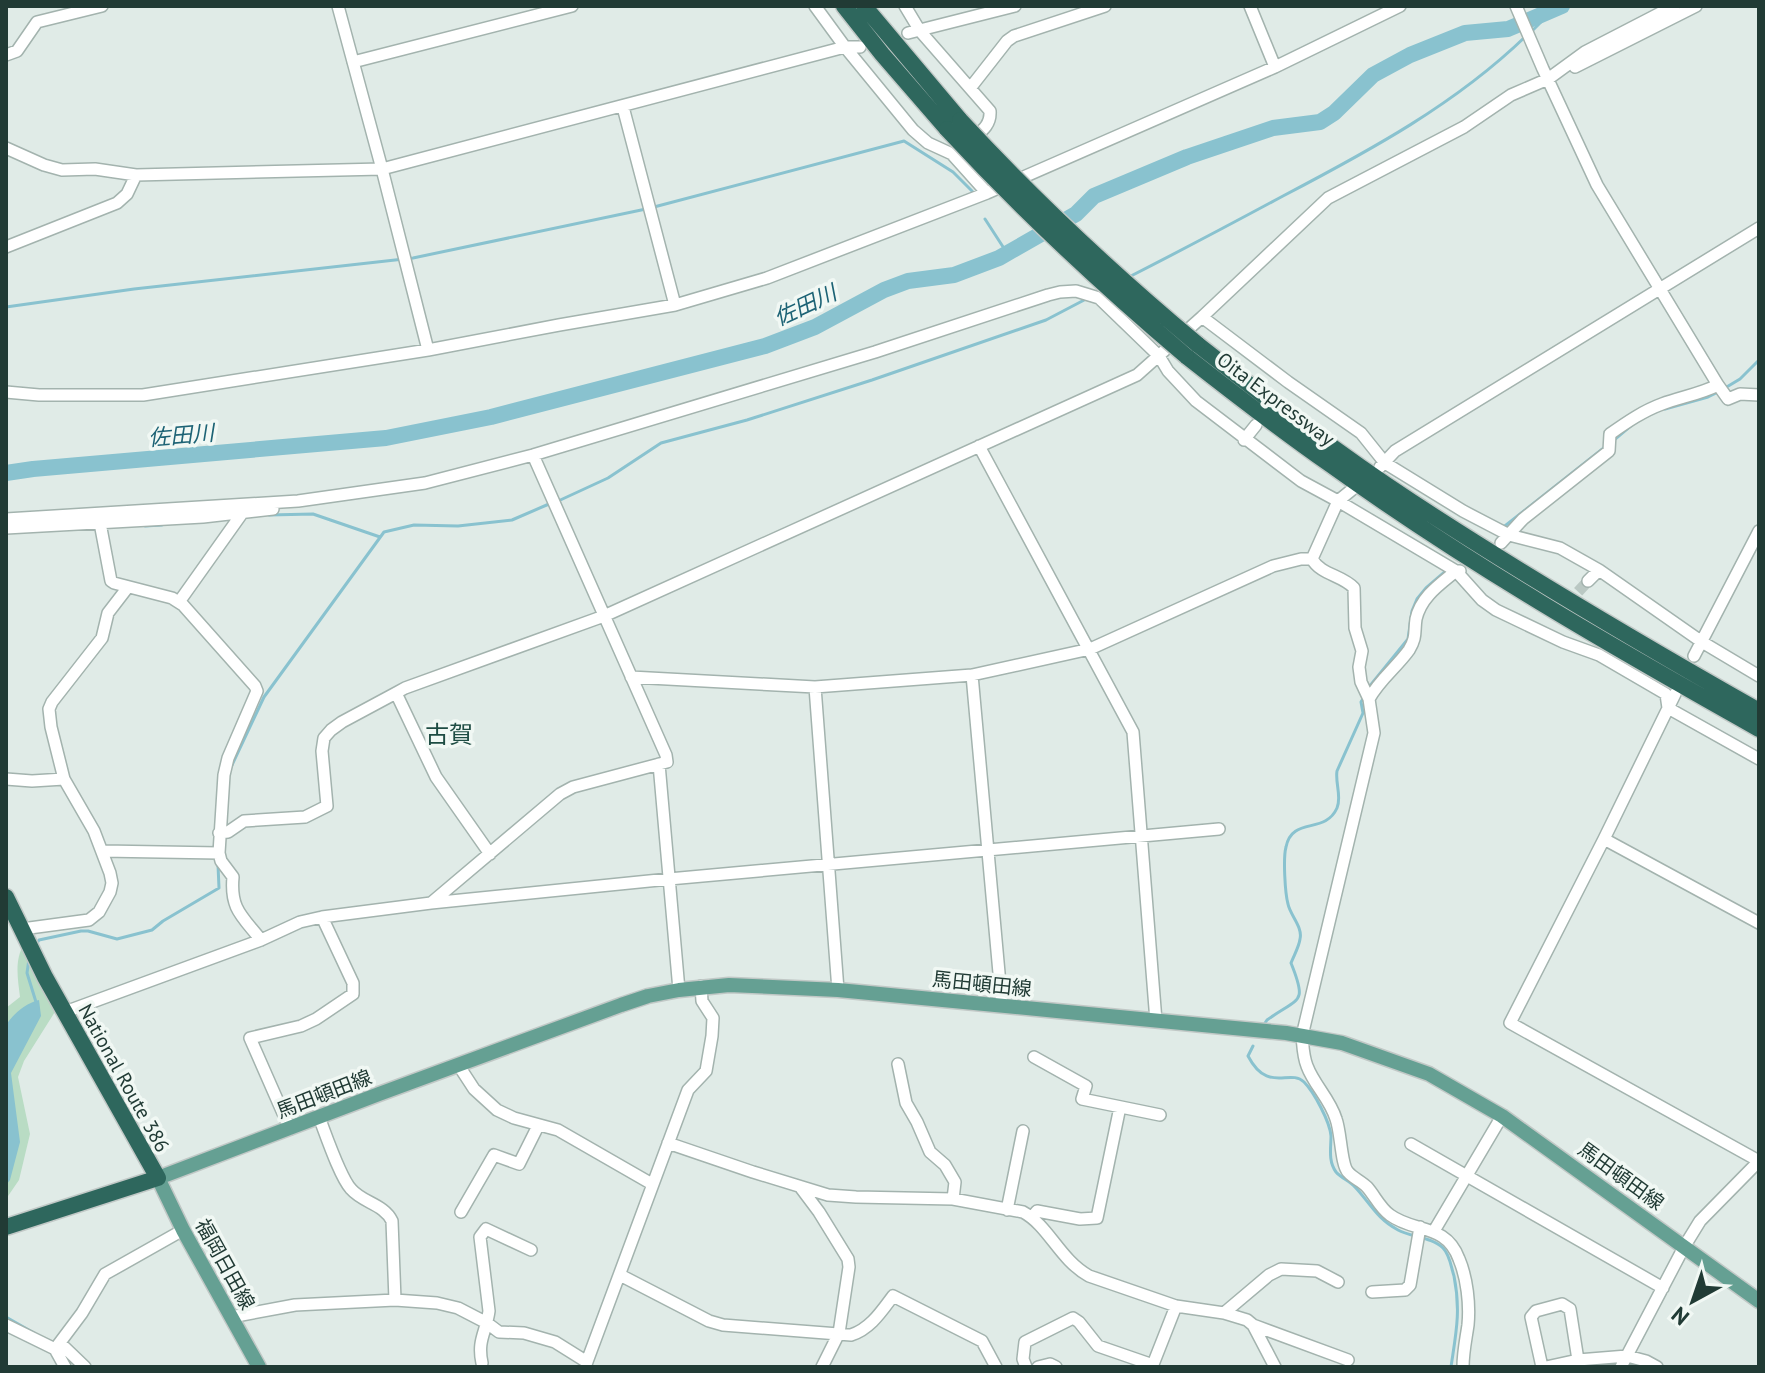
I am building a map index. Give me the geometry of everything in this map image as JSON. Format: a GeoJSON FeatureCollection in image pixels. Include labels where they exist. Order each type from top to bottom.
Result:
{"type":"FeatureCollection","features":[{"type":"Feature","properties":{"kind":"highway","name":"Oita Expressway"},"geometry":{"type":"LineString","coordinates":[[844,6],[882,54],[1251,407],[1332,467],[1427,530],[1572,621],[1759,729]]}},
{"type":"Feature","properties":{"kind":"highway","name":"Oita Expressway"},"geometry":{"type":"LineString","coordinates":[[864,6],[954,124]]}},
{"type":"Feature","properties":{"kind":"highway","name":"Oita Expressway"},"geometry":{"type":"LineString","coordinates":[[1191,350],[1410,501],[1580,608],[1759,711]]}},
{"type":"Feature","properties":{"kind":"highway","name":"National Route 386"},"geometry":{"type":"LineString","coordinates":[[6,897],[45,977],[158,1178],[6,1227]]}},
{"type":"Feature","properties":{"kind":"main road","name":"馬田頓田線"},"geometry":{"type":"LineString","coordinates":[[158,1178],[648,996],[701,986],[729,985],[838,990],[1302,1036],[1342,1043],[1429,1074],[1502,1116],[1759,1301]]}},
{"type":"Feature","properties":{"kind":"main road","name":"福岡日田線"},"geometry":{"type":"LineString","coordinates":[[158,1178],[183,1230],[259,1367]]}},
{"type":"Feature","properties":{"kind":"street"},"geometry":{"type":"LineString","coordinates":[[6,55],[17,51],[37,22],[102,6]]}},
{"type":"Feature","properties":{"kind":"street"},"geometry":{"type":"LineString","coordinates":[[338,6],[428,350]]}},
{"type":"Feature","properties":{"kind":"street"},"geometry":{"type":"LineString","coordinates":[[353,62],[572,6]]}},
{"type":"Feature","properties":{"kind":"street"},"geometry":{"type":"LineString","coordinates":[[815,6],[913,130],[928,143],[952,154],[987,193]]}},
{"type":"Feature","properties":{"kind":"street"},"geometry":{"type":"LineString","coordinates":[[905,6],[914,32],[971,87],[990,111],[991,119],[986,128],[952,154]]}},
{"type":"Feature","properties":{"kind":"street"},"geometry":{"type":"LineString","coordinates":[[914,32],[1015,6]]}},
{"type":"Feature","properties":{"kind":"street"},"geometry":{"type":"LineString","coordinates":[[971,87],[1014,36],[1105,6]]}},
{"type":"Feature","properties":{"kind":"street"},"geometry":{"type":"LineString","coordinates":[[1250,6],[1275,67]]}},
{"type":"Feature","properties":{"kind":"street"},"geometry":{"type":"LineString","coordinates":[[6,392],[143,395],[428,350],[675,305],[767,278],[987,193],[1275,67],[1400,6]]}},
{"type":"Feature","properties":{"kind":"street"},"geometry":{"type":"LineString","coordinates":[[1516,6],[1597,185],[1721,390],[1728,399],[1740,394],[1759,395]]}},
{"type":"Feature","properties":{"kind":"street"},"geometry":{"type":"LineString","coordinates":[[1547,77],[1585,52],[1674,6]]}},
{"type":"Feature","properties":{"kind":"street"},"geometry":{"type":"LineString","coordinates":[[219,833],[228,832],[244,821],[305,817],[327,806],[322,751],[324,738],[342,722],[405,688],[604,616],[1137,375],[1328,198],[1464,127],[1511,95],[1696,6]]}},
{"type":"Feature","properties":{"kind":"street"},"geometry":{"type":"LineString","coordinates":[[1620,45],[1635,26]]}},
{"type":"Feature","properties":{"kind":"street"},"geometry":{"type":"LineString","coordinates":[[6,148],[62,170],[95,169],[136,175],[382,169],[845,47],[860,47]]}},
{"type":"Feature","properties":{"kind":"street"},"geometry":{"type":"LineString","coordinates":[[623,107],[675,305]]}},
{"type":"Feature","properties":{"kind":"street"},"geometry":{"type":"LineString","coordinates":[[6,247],[117,203],[127,194],[136,175]]}},
{"type":"Feature","properties":{"kind":"street"},"geometry":{"type":"LineString","coordinates":[[1382,466],[1395,451],[1759,228]]}},
{"type":"Feature","properties":{"kind":"street"},"geometry":{"type":"LineString","coordinates":[[6,519],[308,499],[425,483],[533,455],[860,357],[1060,292],[1076,291],[1099,298],[1159,356],[1168,371],[1196,401],[1301,481],[1455,569],[1482,600],[1496,610],[1563,642],[1599,655],[1666,694],[1668,708]]}},
{"type":"Feature","properties":{"kind":"street"},"geometry":{"type":"LineString","coordinates":[[1202,317],[1285,386],[1361,433],[1382,466],[1502,535],[1560,548],[1599,570],[1702,642],[1759,676]]}},
{"type":"Feature","properties":{"kind":"street"},"geometry":{"type":"LineString","coordinates":[[1502,535],[1609,451],[1610,434],[1640,413],[1721,390]]}},
{"type":"Feature","properties":{"kind":"street"},"geometry":{"type":"LineString","coordinates":[[1244,440],[1256,425]]}},
{"type":"Feature","properties":{"kind":"street"},"geometry":{"type":"LineString","coordinates":[[979,446],[1133,732],[1156,1021]]}},
{"type":"Feature","properties":{"kind":"street"},"geometry":{"type":"LineString","coordinates":[[431,903],[560,794],[573,787],[667,762],[533,455]]}},
{"type":"Feature","properties":{"kind":"street"},"geometry":{"type":"LineString","coordinates":[[1312,559],[1338,501],[1354,488]]}},
{"type":"Feature","properties":{"kind":"street"},"geometry":{"type":"LineString","coordinates":[[6,528],[101,526],[240,516],[288,507],[308,499]]}},
{"type":"Feature","properties":{"kind":"street"},"geometry":{"type":"LineString","coordinates":[[179,602],[240,516]]}},
{"type":"Feature","properties":{"kind":"street"},"geometry":{"type":"LineString","coordinates":[[101,526],[111,581],[179,602],[257,691],[228,758],[224,775],[219,853],[233,877],[231,894],[234,906],[261,940]]}},
{"type":"Feature","properties":{"kind":"street"},"geometry":{"type":"LineString","coordinates":[[1694,656],[1759,531]]}},
{"type":"Feature","properties":{"kind":"street"},"geometry":{"type":"LineString","coordinates":[[631,677],[815,687],[972,675],[1090,649],[1273,566],[1312,559]]}},
{"type":"Feature","properties":{"kind":"street"},"geometry":{"type":"LineString","coordinates":[[1312,559],[1319,569],[1348,582],[1354,588],[1355,628],[1362,651],[1359,667],[1361,682],[1367,695],[1374,733],[1302,1036],[1303,1054],[1337,1119],[1343,1164],[1348,1172],[1368,1189],[1388,1214],[1419,1233],[1434,1231],[1455,1249],[1465,1281],[1468,1322],[1463,1367]]}},
{"type":"Feature","properties":{"kind":"street"},"geometry":{"type":"LineString","coordinates":[[1367,695],[1407,652],[1415,638],[1421,605],[1455,569]]}},
{"type":"Feature","properties":{"kind":"street"},"geometry":{"type":"LineString","coordinates":[[1588,581],[1599,570]]}},
{"type":"Feature","properties":{"kind":"street"},"geometry":{"type":"LineString","coordinates":[[23,931],[94,918],[110,892],[112,883],[103,851],[64,779],[49,709],[102,638],[108,613],[128,587]]}},
{"type":"Feature","properties":{"kind":"street"},"geometry":{"type":"LineString","coordinates":[[972,675],[1002,1006]]}},
{"type":"Feature","properties":{"kind":"street"},"geometry":{"type":"LineString","coordinates":[[815,687],[838,990]]}},
{"type":"Feature","properties":{"kind":"street"},"geometry":{"type":"LineString","coordinates":[[396,693],[436,777],[490,854]]}},
{"type":"Feature","properties":{"kind":"street"},"geometry":{"type":"LineString","coordinates":[[1624,1362],[1700,1221],[1759,1161],[1510,1023],[1675,694]]}},
{"type":"Feature","properties":{"kind":"street"},"geometry":{"type":"LineString","coordinates":[[1668,708],[1759,759]]}},
{"type":"Feature","properties":{"kind":"street"},"geometry":{"type":"LineString","coordinates":[[659,764],[679,990]]}},
{"type":"Feature","properties":{"kind":"street"},"geometry":{"type":"LineString","coordinates":[[6,779],[64,779]]}},
{"type":"Feature","properties":{"kind":"street"},"geometry":{"type":"LineString","coordinates":[[65,1012],[261,940],[300,922],[322,917],[669,879],[1219,829]]}},
{"type":"Feature","properties":{"kind":"street"},"geometry":{"type":"LineString","coordinates":[[1604,839],[1759,923]]}},
{"type":"Feature","properties":{"kind":"street"},"geometry":{"type":"LineString","coordinates":[[103,851],[219,853]]}},
{"type":"Feature","properties":{"kind":"street"},"geometry":{"type":"LineString","coordinates":[[290,1129],[250,1038],[301,1026],[353,994],[353,983],[322,917]]}},
{"type":"Feature","properties":{"kind":"street"},"geometry":{"type":"LineString","coordinates":[[231,1317],[295,1305],[395,1300],[437,1303],[458,1308],[499,1332],[524,1333],[555,1342],[586,1364],[688,1090],[706,1071],[713,1018],[702,1001],[701,986]]}},
{"type":"Feature","properties":{"kind":"street"},"geometry":{"type":"LineString","coordinates":[[1034,1057],[1086,1086],[1082,1099],[1160,1115]]}},
{"type":"Feature","properties":{"kind":"street"},"geometry":{"type":"LineString","coordinates":[[898,1064],[906,1103],[930,1152],[945,1165],[955,1182],[953,1199]]}},
{"type":"Feature","properties":{"kind":"street"},"geometry":{"type":"LineString","coordinates":[[459,1066],[474,1089],[497,1110],[538,1126],[558,1130],[652,1184]]}},
{"type":"Feature","properties":{"kind":"street"},"geometry":{"type":"LineString","coordinates":[[1032,1217],[1037,1211],[1080,1219],[1097,1218],[1120,1107]]}},
{"type":"Feature","properties":{"kind":"street"},"geometry":{"type":"LineString","coordinates":[[1434,1231],[1502,1116]]}},
{"type":"Feature","properties":{"kind":"street"},"geometry":{"type":"LineString","coordinates":[[319,1117],[352,1191],[388,1212],[392,1221],[395,1300]]}},
{"type":"Feature","properties":{"kind":"street"},"geometry":{"type":"LineString","coordinates":[[461,1212],[494,1155],[519,1164],[538,1126]]}},
{"type":"Feature","properties":{"kind":"street"},"geometry":{"type":"LineString","coordinates":[[1007,1210],[1023,1131]]}},
{"type":"Feature","properties":{"kind":"street"},"geometry":{"type":"LineString","coordinates":[[668,1143],[828,1195],[953,1199],[1023,1212],[1032,1217],[1066,1260],[1089,1276],[1176,1306],[1224,1313],[1247,1320],[1253,1325],[1348,1360]]}},
{"type":"Feature","properties":{"kind":"street"},"geometry":{"type":"LineString","coordinates":[[1411,1144],[1663,1288]]}},
{"type":"Feature","properties":{"kind":"street"},"geometry":{"type":"LineString","coordinates":[[801,1188],[848,1259],[849,1267],[839,1333],[822,1367]]}},
{"type":"Feature","properties":{"kind":"street"},"geometry":{"type":"LineString","coordinates":[[482,1363],[479,1348],[489,1311],[480,1237],[486,1229],[531,1250]]}},
{"type":"Feature","properties":{"kind":"street"},"geometry":{"type":"LineString","coordinates":[[58,1346],[105,1274],[183,1230]]}},
{"type":"Feature","properties":{"kind":"street"},"geometry":{"type":"LineString","coordinates":[[1372,1292],[1405,1290],[1410,1285],[1419,1233]]}},
{"type":"Feature","properties":{"kind":"street"},"geometry":{"type":"LineString","coordinates":[[1224,1313],[1269,1275],[1281,1269],[1317,1271],[1338,1282]]}},
{"type":"Feature","properties":{"kind":"street"},"geometry":{"type":"LineString","coordinates":[[620,1275],[709,1321],[723,1325],[851,1335],[861,1332],[893,1296],[982,1341],[996,1367]]}},
{"type":"Feature","properties":{"kind":"street"},"geometry":{"type":"LineString","coordinates":[[1578,1360],[1570,1309],[1562,1304],[1536,1311],[1531,1317],[1544,1367],[1578,1360],[1646,1361],[1657,1367]]}},
{"type":"Feature","properties":{"kind":"street"},"geometry":{"type":"LineString","coordinates":[[1022,1366],[1025,1342],[1073,1318],[1098,1346],[1153,1366],[1176,1306]]}},
{"type":"Feature","properties":{"kind":"street"},"geometry":{"type":"LineString","coordinates":[[6,1325],[58,1346],[85,1367]]}},
{"type":"Feature","properties":{"kind":"street"},"geometry":{"type":"LineString","coordinates":[[1253,1325],[1275,1367]]}},
{"type":"Feature","properties":{"kind":"street"},"geometry":{"type":"LineString","coordinates":[[58,1346],[65,1367]]}},
{"type":"Feature","properties":{"kind":"street"},"geometry":{"type":"LineString","coordinates":[[1038,1367],[1050,1364],[1056,1367]]}},
{"type":"Feature","properties":{"kind":"green space"},"geometry":{"type":"Polygon","coordinates":[[[24,944],[58,1007],[24,1061],[18,1077],[30,1134],[19,1180],[6,1199],[6,1008],[20,997],[18,963],[24,944]]]}},
{"type":"Feature","properties":{"kind":"water"},"geometry":{"type":"Polygon","coordinates":[[[39,1000],[41,1016],[11,1073],[20,1142],[6,1185],[6,1025],[20,1010],[39,1000]]]}},
{"type":"Feature","properties":{"kind":"waterway","name":"佐田川"},"geometry":{"type":"LineString","coordinates":[[6,473],[386,438],[491,417],[765,346],[815,327],[884,290],[908,281],[954,275],[999,258],[1076,214],[1094,196],[1187,157],[1273,128],[1320,122],[1334,113],[1373,75],[1410,55],[1465,33],[1508,29],[1562,6]]}},
{"type":"Feature","properties":{"kind":"waterway"},"geometry":{"type":"LineString","coordinates":[[1532,31],[1553,10]]}},
{"type":"Feature","properties":{"kind":"waterway"},"geometry":{"type":"LineString","coordinates":[[1127,278],[1379,144],[1471,83],[1526,36]]}},
{"type":"Feature","properties":{"kind":"waterway"},"geometry":{"type":"LineString","coordinates":[[654,207],[904,141],[953,172],[972,191]]}},
{"type":"Feature","properties":{"kind":"waterway"},"geometry":{"type":"LineString","coordinates":[[6,307],[134,289],[413,258],[646,209]]}},
{"type":"Feature","properties":{"kind":"waterway"},"geometry":{"type":"LineString","coordinates":[[985,219],[1007,253]]}},
{"type":"Feature","properties":{"kind":"waterway"},"geometry":{"type":"LineString","coordinates":[[556,502],[608,478],[661,443],[747,420],[872,380],[1046,320],[1088,298]]}},
{"type":"Feature","properties":{"kind":"waterway"},"geometry":{"type":"LineString","coordinates":[[1725,388],[1740,379],[1759,360]]}},
{"type":"Feature","properties":{"kind":"waterway"},"geometry":{"type":"LineString","coordinates":[[1665,409],[1718,392]]}},
{"type":"Feature","properties":{"kind":"waterway"},"geometry":{"type":"LineString","coordinates":[[1614,440],[1633,424]]}},
{"type":"Feature","properties":{"kind":"waterway"},"geometry":{"type":"LineString","coordinates":[[1501,529],[1605,447]]}},
{"type":"Feature","properties":{"kind":"waterway"},"geometry":{"type":"LineString","coordinates":[[232,765],[264,697],[384,532],[414,525],[458,526],[512,520],[549,504]]}},
{"type":"Feature","properties":{"kind":"waterway"},"geometry":{"type":"LineString","coordinates":[[269,515],[313,514],[380,537]]}},
{"type":"Feature","properties":{"kind":"waterway"},"geometry":{"type":"LineString","coordinates":[[145,526],[162,525]]}},
{"type":"Feature","properties":{"kind":"waterway"},"geometry":{"type":"LineString","coordinates":[[1369,687],[1408,639],[1417,599],[1447,570]]}},
{"type":"Feature","properties":{"kind":"waterway"},"geometry":{"type":"LineString","coordinates":[[1265,1023],[1293,1003],[1299,993],[1291,963],[1300,935],[1287,899],[1286,847],[1295,832],[1325,821],[1337,808],[1337,771],[1363,713],[1361,702],[1364,697]]}},
{"type":"Feature","properties":{"kind":"waterway"},"geometry":{"type":"LineString","coordinates":[[36,945],[39,940],[81,931],[117,939],[152,930],[219,888],[218,865]]}},
{"type":"Feature","properties":{"kind":"waterway"},"geometry":{"type":"LineString","coordinates":[[29,959],[27,973],[36,1002]]}},
{"type":"Feature","properties":{"kind":"waterway"},"geometry":{"type":"LineString","coordinates":[[1253,1046],[1248,1056],[1263,1074],[1298,1078],[1312,1093],[1330,1130],[1331,1159],[1336,1172],[1353,1185],[1391,1226],[1438,1244],[1445,1251],[1454,1276],[1457,1300],[1451,1367]]}},
{"type":"Feature","properties":{"kind":"waterway"},"geometry":{"type":"LineString","coordinates":[[6,1317],[34,1333]]}},
{"type":"Feature","properties":{"kind":"tunnel"},"geometry":{"type":"LineString","coordinates":[[1567,604],[1588,581]]}},
{"type":"Feature","properties":{"kind":"district","name":"古賀"},"geometry":{"type":"Point","coordinates":[449,734]}}]}
